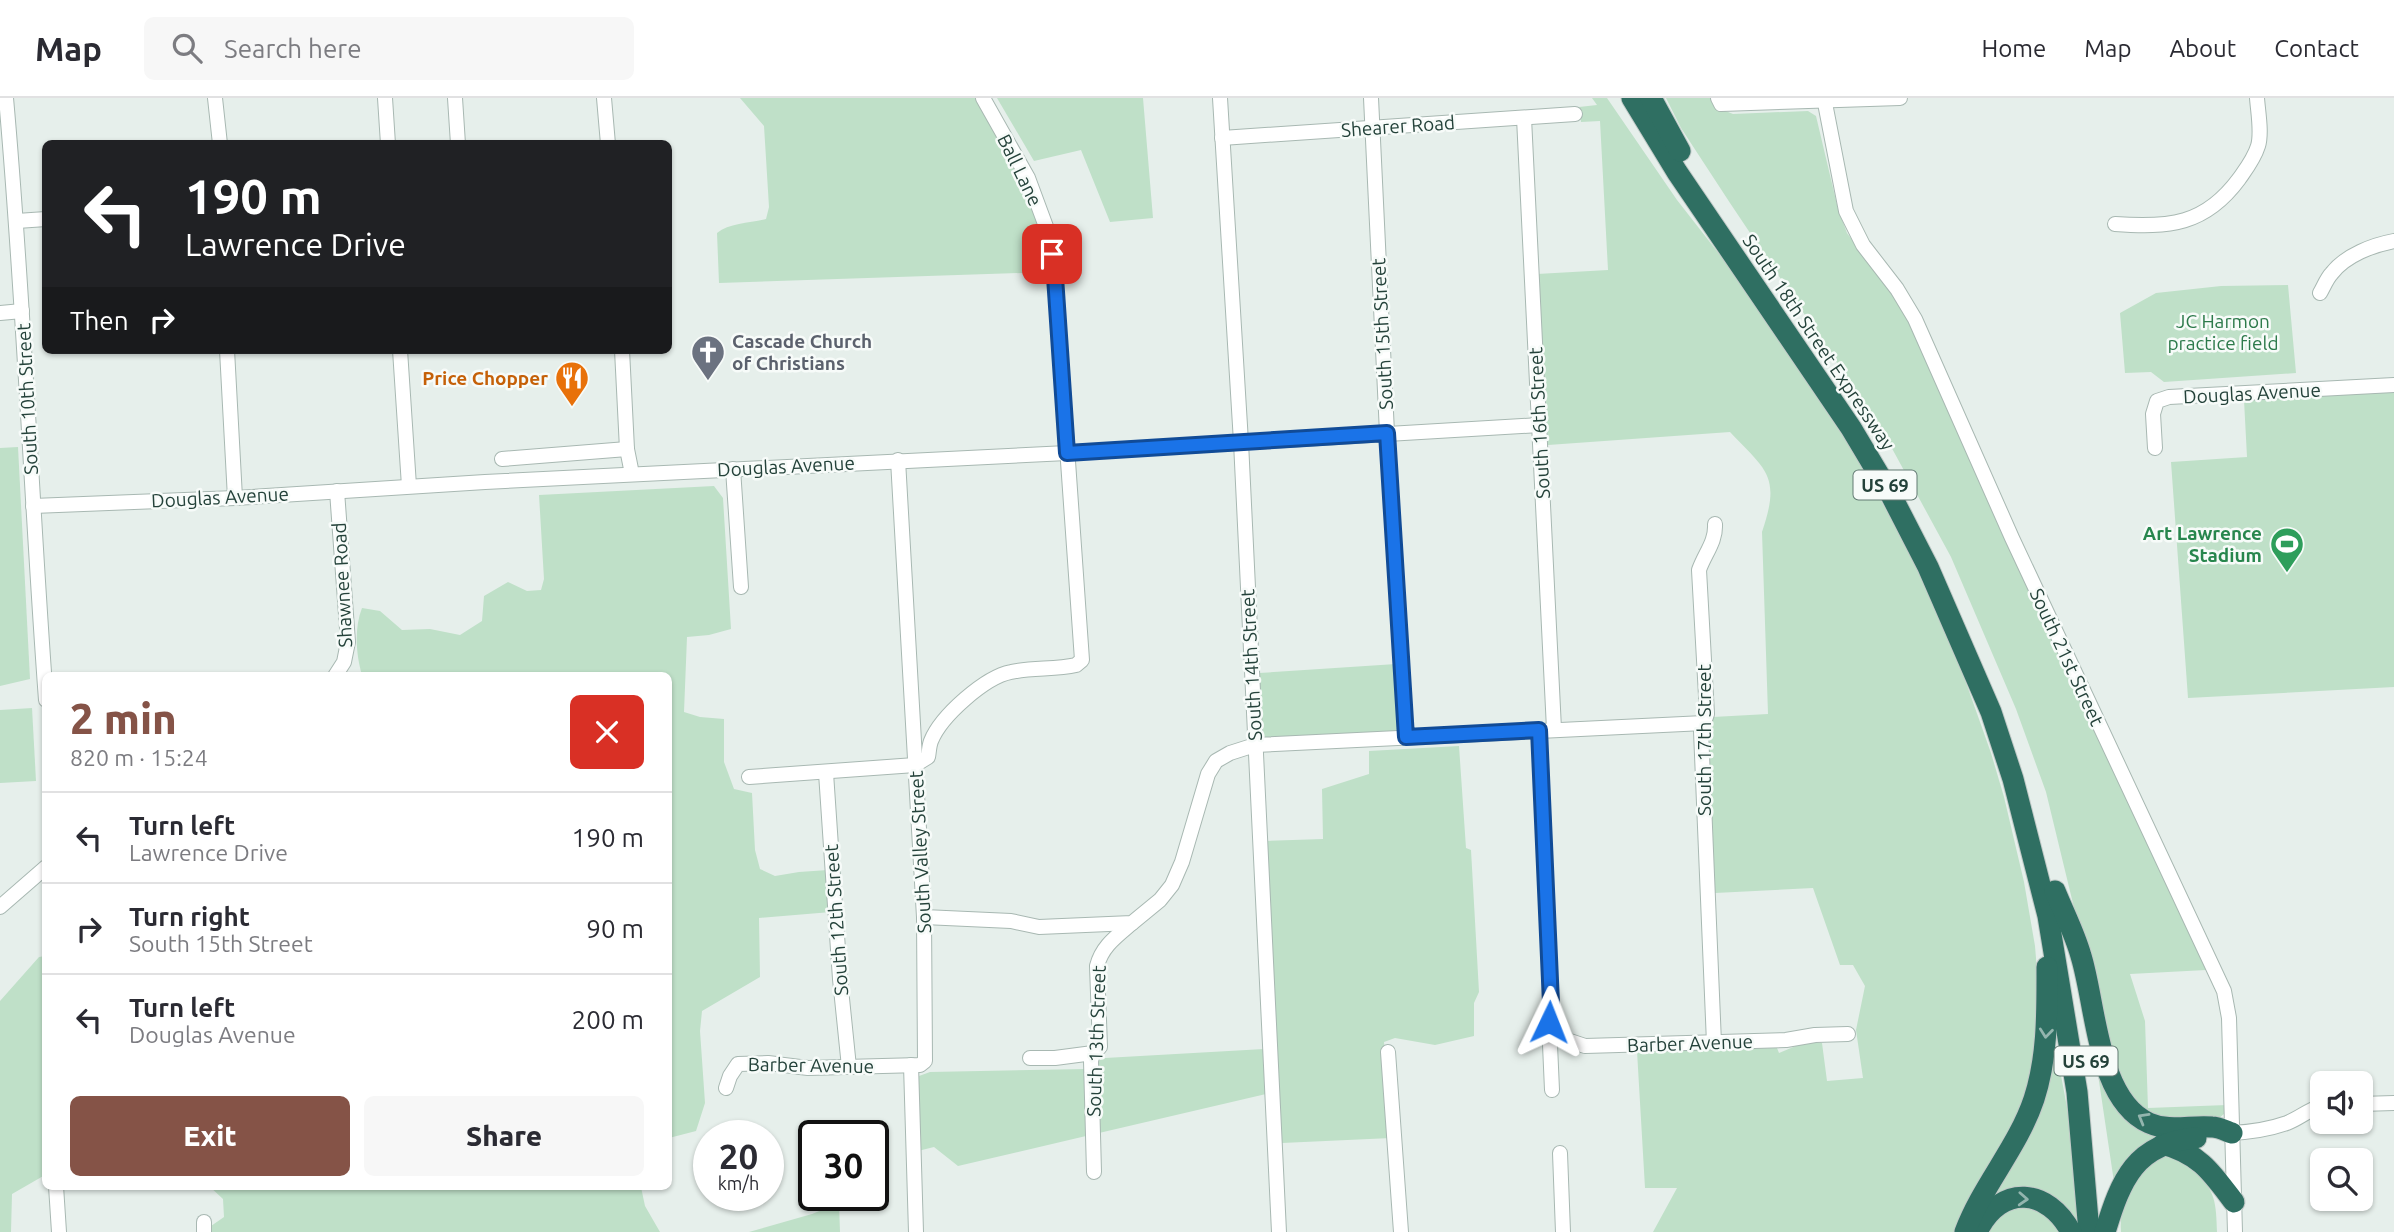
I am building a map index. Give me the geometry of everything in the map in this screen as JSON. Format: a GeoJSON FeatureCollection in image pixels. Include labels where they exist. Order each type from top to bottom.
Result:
{"type":"FeatureCollection","features":[{"type":"Feature","properties":{"kind":"highway"},"geometry":{"type":"LineString","coordinates":[[1615,98],[1677,172]]}},
{"type":"Feature","properties":{"kind":"highway","name":"South 18th Street Expressway"},"geometry":{"type":"LineString","coordinates":[[1632,98],[1677,172],[1851,428],[1891,495],[1928,567],[1995,723],[2013,779],[2048,916],[2077,1091],[2089,1232]]}},
{"type":"Feature","properties":{"kind":"highway","name":"South 18th Street Expressway"},"geometry":{"type":"LineString","coordinates":[[1652,100],[1690,170],[1872,436],[1916,512],[1995,684],[2025,774],[2055,891],[2073,977],[2086,1064],[2104,1232]]}},
{"type":"Feature","properties":{"kind":"highway"},"geometry":{"type":"LineString","coordinates":[[2055,891],[2081,955],[2107,1068],[2113,1087],[2122,1102],[2136,1115],[2163,1127],[2214,1127],[2232,1133]]}},
{"type":"Feature","properties":{"kind":"highway"},"geometry":{"type":"LineString","coordinates":[[1965,1232],[2034,1100],[2047,1026],[2048,916]]}},
{"type":"Feature","properties":{"kind":"highway"},"geometry":{"type":"LineString","coordinates":[[2104,1232],[2117,1194],[2135,1163],[2150,1151],[2179,1139],[2232,1133]]}},
{"type":"Feature","properties":{"kind":"highway"},"geometry":{"type":"LineString","coordinates":[[2163,1144],[2182,1149],[2200,1160],[2234,1202]]}},
{"type":"Feature","properties":{"kind":"highway"},"geometry":{"type":"LineString","coordinates":[[1977,1232],[1986,1215],[1998,1204],[2013,1198],[2028,1198],[2052,1207],[2071,1232]]}},
{"type":"Feature","properties":{"kind":"street","name":"South 10th Street"},"geometry":{"type":"LineString","coordinates":[[6,98],[17,221],[44,672]]}},
{"type":"Feature","properties":{"kind":"street"},"geometry":{"type":"LineString","coordinates":[[215,98],[220,140]]}},
{"type":"Feature","properties":{"kind":"street"},"geometry":{"type":"LineString","coordinates":[[385,98],[388,140]]}},
{"type":"Feature","properties":{"kind":"street"},"geometry":{"type":"LineString","coordinates":[[455,98],[458,140]]}},
{"type":"Feature","properties":{"kind":"street"},"geometry":{"type":"LineString","coordinates":[[604,98],[608,140]]}},
{"type":"Feature","properties":{"kind":"street","name":"Ball Lane"},"geometry":{"type":"LineString","coordinates":[[983,98],[1028,178],[1048,232],[1055,277],[1067,453]]}},
{"type":"Feature","properties":{"kind":"street","name":"South 14th Street"},"geometry":{"type":"LineString","coordinates":[[1220,98],[1241,442],[1279,1232]]}},
{"type":"Feature","properties":{"kind":"street","name":"South 15th Street"},"geometry":{"type":"LineString","coordinates":[[1371,98],[1387,433],[1406,737]]}},
{"type":"Feature","properties":{"kind":"street"},"geometry":{"type":"LineString","coordinates":[[1719,101],[1900,98]]}},
{"type":"Feature","properties":{"kind":"street"},"geometry":{"type":"LineString","coordinates":[[2115,224],[2174,224],[2197,218],[2219,203],[2251,162],[2259,144],[2257,98]]}},
{"type":"Feature","properties":{"kind":"street","name":"South 21st Street"},"geometry":{"type":"LineString","coordinates":[[1824,100],[1846,211],[1863,245],[1897,289],[1915,319],[2024,562],[2224,991],[2229,1018],[2235,1232]]}},
{"type":"Feature","properties":{"kind":"street","name":"Shearer Road"},"geometry":{"type":"LineString","coordinates":[[1222,138],[1575,114]]}},
{"type":"Feature","properties":{"kind":"street","name":"South 16th Street"},"geometry":{"type":"LineString","coordinates":[[1524,118],[1554,729]]}},
{"type":"Feature","properties":{"kind":"street"},"geometry":{"type":"LineString","coordinates":[[17,221],[42,219]]}},
{"type":"Feature","properties":{"kind":"street"},"geometry":{"type":"LineString","coordinates":[[2320,293],[2333,271],[2350,258],[2366,249],[2394,241]]}},
{"type":"Feature","properties":{"kind":"street"},"geometry":{"type":"LineString","coordinates":[[0,313],[22,311]]}},
{"type":"Feature","properties":{"kind":"street"},"geometry":{"type":"LineString","coordinates":[[227,354],[235,498]]}},
{"type":"Feature","properties":{"kind":"street"},"geometry":{"type":"LineString","coordinates":[[400,354],[409,486]]}},
{"type":"Feature","properties":{"kind":"street"},"geometry":{"type":"LineString","coordinates":[[622,354],[627,449],[632,474]]}},
{"type":"Feature","properties":{"kind":"street","name":"Douglas Avenue"},"geometry":{"type":"LineString","coordinates":[[2155,448],[2153,414],[2157,401],[2169,397],[2394,385]]}},
{"type":"Feature","properties":{"kind":"street","name":"Douglas Avenue"},"geometry":{"type":"LineString","coordinates":[[33,506],[235,498],[409,486],[1067,453],[1539,425]]}},
{"type":"Feature","properties":{"kind":"street"},"geometry":{"type":"LineString","coordinates":[[502,459],[627,449]]}},
{"type":"Feature","properties":{"kind":"street"},"geometry":{"type":"LineString","coordinates":[[749,777],[915,765],[928,757],[930,743],[937,729],[950,713],[989,680],[1009,672],[1076,666],[1082,660],[1067,453]]}},
{"type":"Feature","properties":{"kind":"street","name":"South Valley Street"},"geometry":{"type":"LineString","coordinates":[[898,460],[924,917],[926,1058],[923,1064],[911,1065]]}},
{"type":"Feature","properties":{"kind":"street"},"geometry":{"type":"LineString","coordinates":[[733,468],[741,587]]}},
{"type":"Feature","properties":{"kind":"street","name":"Shawnee Road"},"geometry":{"type":"LineString","coordinates":[[337,491],[348,642],[344,663],[338,672]]}},
{"type":"Feature","properties":{"kind":"street","name":"South 17th Street"},"geometry":{"type":"LineString","coordinates":[[1714,1043],[1700,731],[1707,714],[1699,570],[1713,543],[1715,524]]}},
{"type":"Feature","properties":{"kind":"street","name":"South 13th Street"},"geometry":{"type":"LineString","coordinates":[[1094,1172],[1091,1061],[1100,1047],[1097,966],[1105,946],[1160,900],[1172,885],[1182,862],[1208,774],[1216,761],[1230,752],[1255,745],[1704,723]]}},
{"type":"Feature","properties":{"kind":"street"},"geometry":{"type":"LineString","coordinates":[[1539,730],[1552,1090]]}},
{"type":"Feature","properties":{"kind":"street","name":"South 12th Street"},"geometry":{"type":"LineString","coordinates":[[826,773],[840,979],[849,1067]]}},
{"type":"Feature","properties":{"kind":"street"},"geometry":{"type":"LineString","coordinates":[[0,907],[42,870]]}},
{"type":"Feature","properties":{"kind":"street"},"geometry":{"type":"LineString","coordinates":[[924,917],[1011,921],[1039,927],[1132,923]]}},
{"type":"Feature","properties":{"kind":"street","name":"Barber Avenue"},"geometry":{"type":"LineString","coordinates":[[1551,1009],[1567,1040],[1585,1046],[1714,1043],[1848,1034]]}},
{"type":"Feature","properties":{"kind":"street"},"geometry":{"type":"LineString","coordinates":[[1388,1052],[1401,1232]]}},
{"type":"Feature","properties":{"kind":"street"},"geometry":{"type":"LineString","coordinates":[[1030,1058],[1094,1053]]}},
{"type":"Feature","properties":{"kind":"street","name":"Barber Avenue"},"geometry":{"type":"LineString","coordinates":[[726,1088],[738,1064],[768,1063],[808,1068],[911,1065]]}},
{"type":"Feature","properties":{"kind":"street"},"geometry":{"type":"LineString","coordinates":[[911,1065],[916,1232]]}},
{"type":"Feature","properties":{"kind":"street"},"geometry":{"type":"LineString","coordinates":[[2373,1104],[2394,1103]]}},
{"type":"Feature","properties":{"kind":"street"},"geometry":{"type":"LineString","coordinates":[[2232,1133],[2287,1123],[2310,1110]]}},
{"type":"Feature","properties":{"kind":"street"},"geometry":{"type":"LineString","coordinates":[[1560,1153],[1563,1232]]}},
{"type":"Feature","properties":{"kind":"street"},"geometry":{"type":"LineString","coordinates":[[56,1190],[59,1232]]}},
{"type":"Feature","properties":{"kind":"green space"},"geometry":{"type":"Polygon","coordinates":[[[740,98],[979,98],[1014,161],[1033,203],[1051,272],[719,283],[717,233],[734,225],[766,219],[769,207],[764,126],[740,98]]]}},
{"type":"Feature","properties":{"kind":"green space"},"geometry":{"type":"Polygon","coordinates":[[[997,98],[1143,98],[1153,218],[1110,222],[1081,150],[1034,161],[997,98]]]}},
{"type":"Feature","properties":{"kind":"green space"},"geometry":{"type":"Polygon","coordinates":[[[1592,98],[1607,98],[1677,200],[1727,264],[1855,454],[1924,583],[1958,660],[1991,753],[2024,882],[2035,946],[2041,1018],[2025,1098],[1956,1232],[1653,1232],[1677,1188],[1645,1188],[1637,1051],[1777,1048],[1779,1053],[1803,1043],[1822,1043],[1827,1081],[1863,1078],[1856,1030],[1865,986],[1853,965],[1840,965],[1813,888],[1715,893],[1709,744],[1713,717],[1768,714],[1762,532],[1770,498],[1767,476],[1753,456],[1730,432],[1548,445],[1537,274],[1608,270],[1600,121],[1581,122],[1579,107],[1597,105],[1592,98]]]}},
{"type":"Feature","properties":{"kind":"green space"},"geometry":{"type":"Polygon","coordinates":[[[1666,98],[1712,98],[1718,108],[1733,114],[1808,111],[1816,116],[1838,209],[1847,233],[1902,308],[2206,970],[2130,974],[2145,1021],[2148,1108],[2227,1105],[2225,1113],[2217,1120],[2173,1122],[2146,1114],[2114,1073],[2046,792],[2016,709],[1951,557],[1882,430],[1681,128],[1666,98]]]}},
{"type":"Feature","properties":{"kind":"green space","name":"JC Harmon practice field"},"geometry":{"type":"Polygon","coordinates":[[[2288,285],[2296,373],[2164,382],[2151,372],[2125,373],[2120,313],[2156,293],[2221,286],[2288,285]]]}},
{"type":"Feature","properties":{"kind":"green space","name":"Art Lawrence Stadium"},"geometry":{"type":"Polygon","coordinates":[[[2394,390],[2394,687],[2188,698],[2171,462],[2247,457],[2244,400],[2394,390]]]}},
{"type":"Feature","properties":{"kind":"green space"},"geometry":{"type":"Polygon","coordinates":[[[18,447],[30,679],[0,686],[0,448],[18,447]]]}},
{"type":"Feature","properties":{"kind":"green space"},"geometry":{"type":"Polygon","coordinates":[[[714,486],[723,498],[731,629],[687,637],[684,712],[700,717],[724,719],[724,762],[734,789],[752,793],[755,850],[760,869],[775,876],[828,870],[831,912],[759,918],[760,977],[702,1011],[700,1031],[705,1103],[700,1120],[693,1120],[693,1132],[672,1137],[672,672],[361,672],[358,659],[357,633],[362,608],[380,611],[402,630],[430,629],[460,635],[482,621],[484,596],[508,582],[527,591],[541,590],[544,579],[539,495],[714,486]]]}},
{"type":"Feature","properties":{"kind":"green space"},"geometry":{"type":"Polygon","coordinates":[[[1396,664],[1399,725],[1396,731],[1264,738],[1259,673],[1396,664]]]}},
{"type":"Feature","properties":{"kind":"green space"},"geometry":{"type":"Polygon","coordinates":[[[32,708],[36,781],[0,783],[0,710],[32,708]]]}},
{"type":"Feature","properties":{"kind":"green space"},"geometry":{"type":"Polygon","coordinates":[[[1459,746],[1466,848],[1471,850],[1479,992],[1474,1003],[1474,1036],[1435,1045],[1395,1038],[1384,1042],[1391,1138],[1282,1143],[1265,841],[1323,839],[1322,789],[1369,774],[1369,751],[1459,746]]]}},
{"type":"Feature","properties":{"kind":"green space"},"geometry":{"type":"Polygon","coordinates":[[[42,956],[42,1177],[12,1194],[11,1232],[0,1232],[0,1001],[42,956]]]}},
{"type":"Feature","properties":{"kind":"green space"},"geometry":{"type":"Polygon","coordinates":[[[2053,1033],[2069,1118],[2079,1226],[2061,1209],[1988,1203],[2053,1033]]]}},
{"type":"Feature","properties":{"kind":"green space"},"geometry":{"type":"Polygon","coordinates":[[[1264,1049],[1266,1094],[1099,1133],[1098,1061],[1105,1058],[1264,1049]]]}},
{"type":"Feature","properties":{"kind":"green space"},"geometry":{"type":"Polygon","coordinates":[[[2096,1061],[2105,1078],[2169,1132],[2114,1182],[2096,1061]]]}},
{"type":"Feature","properties":{"kind":"green space"},"geometry":{"type":"Polygon","coordinates":[[[1086,1069],[1086,1136],[958,1166],[934,1147],[918,1151],[919,1076],[930,1072],[1086,1069]]]}},
{"type":"Feature","properties":{"kind":"green space"},"geometry":{"type":"Polygon","coordinates":[[[2165,1157],[2184,1162],[2207,1184],[2215,1205],[2217,1232],[2121,1232],[2123,1209],[2130,1187],[2144,1168],[2165,1157]]]}},
{"type":"Feature","properties":{"kind":"green space"},"geometry":{"type":"Polygon","coordinates":[[[213,1190],[642,1190],[645,1206],[660,1232],[208,1232],[211,1226],[224,1217],[223,1199],[213,1190]]]}},
{"type":"Feature","properties":{"kind":"green space"},"geometry":{"type":"Polygon","coordinates":[[[2008,1207],[2037,1208],[2063,1232],[1985,1232],[2008,1207]]]}},
{"type":"Feature","properties":{"kind":"green space"},"geometry":{"type":"Polygon","coordinates":[[[819,1211],[839,1211],[840,1232],[749,1232],[819,1211]]]}},
{"type":"Feature","properties":{"kind":"place","name":"Cascade Church of Christians"},"geometry":{"type":"Point","coordinates":[708,382]}},
{"type":"Feature","properties":{"kind":"place","name":"Price Chopper"},"geometry":{"type":"Point","coordinates":[572,408]}},
{"type":"Feature","properties":{"kind":"place","name":"Art Lawrence Stadium"},"geometry":{"type":"Point","coordinates":[2287,574]}},
{"type":"Feature","properties":{"kind":"route"},"geometry":{"type":"LineString","coordinates":[[1052,254],[1067,453],[1387,433],[1406,737],[1539,730],[1551,1003],[1549,1022]]}}]}
